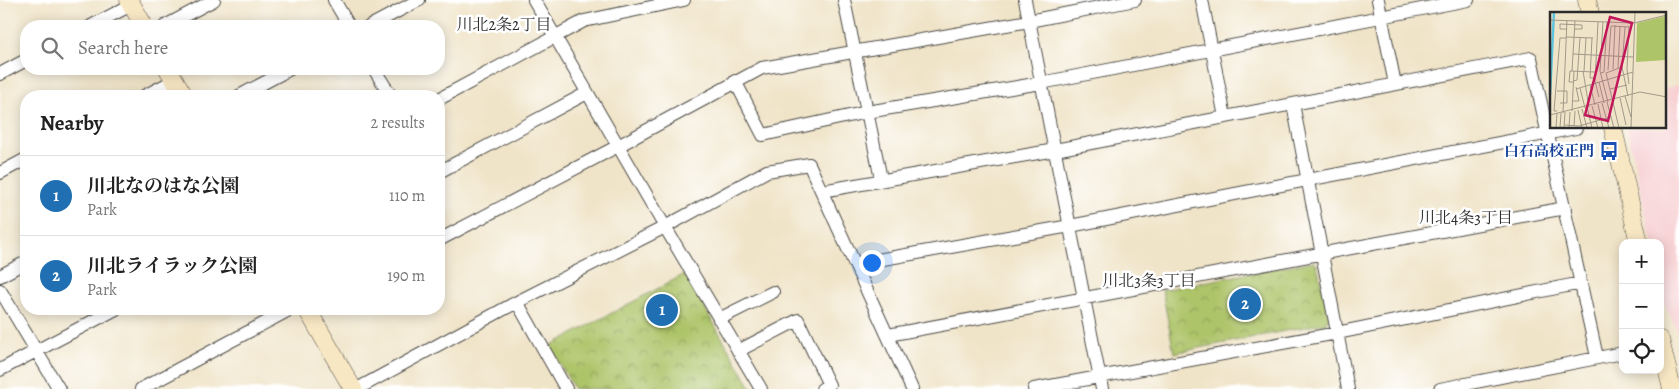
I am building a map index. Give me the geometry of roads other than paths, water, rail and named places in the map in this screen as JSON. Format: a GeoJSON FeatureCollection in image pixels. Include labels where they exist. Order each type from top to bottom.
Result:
{"type":"FeatureCollection","features":[{"type":"Feature","properties":{"kind":"street"},"geometry":{"type":"LineString","coordinates":[[176,20],[214,0]]}},
{"type":"Feature","properties":{"kind":"street"},"geometry":{"type":"LineString","coordinates":[[334,0],[346,20]]}},
{"type":"Feature","properties":{"kind":"street"},"geometry":{"type":"LineString","coordinates":[[381,20],[419,0]]}},
{"type":"Feature","properties":{"kind":"street"},"geometry":{"type":"LineString","coordinates":[[534,0],[664,227],[760,389]]}},
{"type":"Feature","properties":{"kind":"street"},"geometry":{"type":"LineString","coordinates":[[445,96],[584,21],[639,5],[684,0]]}},
{"type":"Feature","properties":{"kind":"street"},"geometry":{"type":"LineString","coordinates":[[844,0],[881,179]]}},
{"type":"Feature","properties":{"kind":"street"},"geometry":{"type":"LineString","coordinates":[[1025,0],[1101,383]]}},
{"type":"Feature","properties":{"kind":"street"},"geometry":{"type":"LineString","coordinates":[[445,237],[762,68],[1029,21],[1135,0]]}},
{"type":"Feature","properties":{"kind":"street"},"geometry":{"type":"LineString","coordinates":[[1202,0],[1225,117]]}},
{"type":"Feature","properties":{"kind":"street"},"geometry":{"type":"LineString","coordinates":[[1378,0],[1395,84]]}},
{"type":"Feature","properties":{"kind":"street"},"geometry":{"type":"LineString","coordinates":[[735,81],[763,135],[867,112],[1041,83],[1468,0]]}},
{"type":"Feature","properties":{"kind":"street"},"geometry":{"type":"LineString","coordinates":[[101,20],[130,2],[140,20]]}},
{"type":"Feature","properties":{"kind":"street"},"geometry":{"type":"LineString","coordinates":[[822,191],[881,179],[1055,150],[1532,58],[1597,358]]}},
{"type":"Feature","properties":{"kind":"street"},"geometry":{"type":"LineString","coordinates":[[0,74],[20,63]]}},
{"type":"Feature","properties":{"kind":"street"},"geometry":{"type":"LineString","coordinates":[[152,90],[171,75]]}},
{"type":"Feature","properties":{"kind":"street"},"geometry":{"type":"LineString","coordinates":[[173,75],[181,90]]}},
{"type":"Feature","properties":{"kind":"street"},"geometry":{"type":"LineString","coordinates":[[250,90],[279,75]]}},
{"type":"Feature","properties":{"kind":"street"},"geometry":{"type":"LineString","coordinates":[[378,75],[387,90]]}},
{"type":"Feature","properties":{"kind":"street"},"geometry":{"type":"LineString","coordinates":[[445,169],[587,94]]}},
{"type":"Feature","properties":{"kind":"street"},"geometry":{"type":"LineString","coordinates":[[1293,104],[1348,389]]}},
{"type":"Feature","properties":{"kind":"street"},"geometry":{"type":"LineString","coordinates":[[855,264],[1070,226],[1570,129]]}},
{"type":"Feature","properties":{"kind":"street"},"geometry":{"type":"LineString","coordinates":[[1612,129],[1637,239]]}},
{"type":"Feature","properties":{"kind":"street"},"geometry":{"type":"LineString","coordinates":[[0,173],[20,162]]}},
{"type":"Feature","properties":{"kind":"street"},"geometry":{"type":"LineString","coordinates":[[358,389],[517,302],[664,227],[767,171],[809,164],[912,389]]}},
{"type":"Feature","properties":{"kind":"street"},"geometry":{"type":"LineString","coordinates":[[888,335],[1323,255],[1565,208]]}},
{"type":"Feature","properties":{"kind":"street"},"geometry":{"type":"LineString","coordinates":[[0,276],[20,265]]}},
{"type":"Feature","properties":{"kind":"street"},"geometry":{"type":"LineString","coordinates":[[1034,389],[1101,383],[1337,332],[1581,283]]}},
{"type":"Feature","properties":{"kind":"street"},"geometry":{"type":"LineString","coordinates":[[0,290],[58,389]]}},
{"type":"Feature","properties":{"kind":"street"},"geometry":{"type":"LineString","coordinates":[[719,319],[774,292]]}},
{"type":"Feature","properties":{"kind":"street"},"geometry":{"type":"LineString","coordinates":[[517,302],[566,389]]}},
{"type":"Feature","properties":{"kind":"street"},"geometry":{"type":"LineString","coordinates":[[0,370],[105,315]]}},
{"type":"Feature","properties":{"kind":"street"},"geometry":{"type":"LineString","coordinates":[[141,389],[280,315]]}},
{"type":"Feature","properties":{"kind":"street"},"geometry":{"type":"LineString","coordinates":[[310,315],[353,389]]}},
{"type":"Feature","properties":{"kind":"street"},"geometry":{"type":"LineString","coordinates":[[738,351],[798,320],[829,386],[822,389]]}},
{"type":"Feature","properties":{"kind":"street"},"geometry":{"type":"LineString","coordinates":[[1440,389],[1619,354]]}},
{"type":"Feature","properties":{"kind":"street"},"geometry":{"type":"LineString","coordinates":[[1664,356],[1672,389]]}},
{"type":"Feature","properties":{"kind":"place","name":"白石高校正門"},"geometry":{"type":"Point","coordinates":[1609,151]}},
{"type":"Feature","properties":{"kind":"place","name":"川北ライラック公園"},"geometry":{"type":"Point","coordinates":[1245,304]}},
{"type":"Feature","properties":{"kind":"place","name":"川北なのはな公園"},"geometry":{"type":"Point","coordinates":[662,310]}},
{"type":"Feature","properties":{"kind":"district","name":"川北2条2丁目"},"geometry":{"type":"Point","coordinates":[504,25]}},
{"type":"Feature","properties":{"kind":"district","name":"川北4条3丁目"},"geometry":{"type":"Point","coordinates":[1466,218]}},
{"type":"Feature","properties":{"kind":"district","name":"川北3条3丁目"},"geometry":{"type":"Point","coordinates":[1149,281]}}]}
